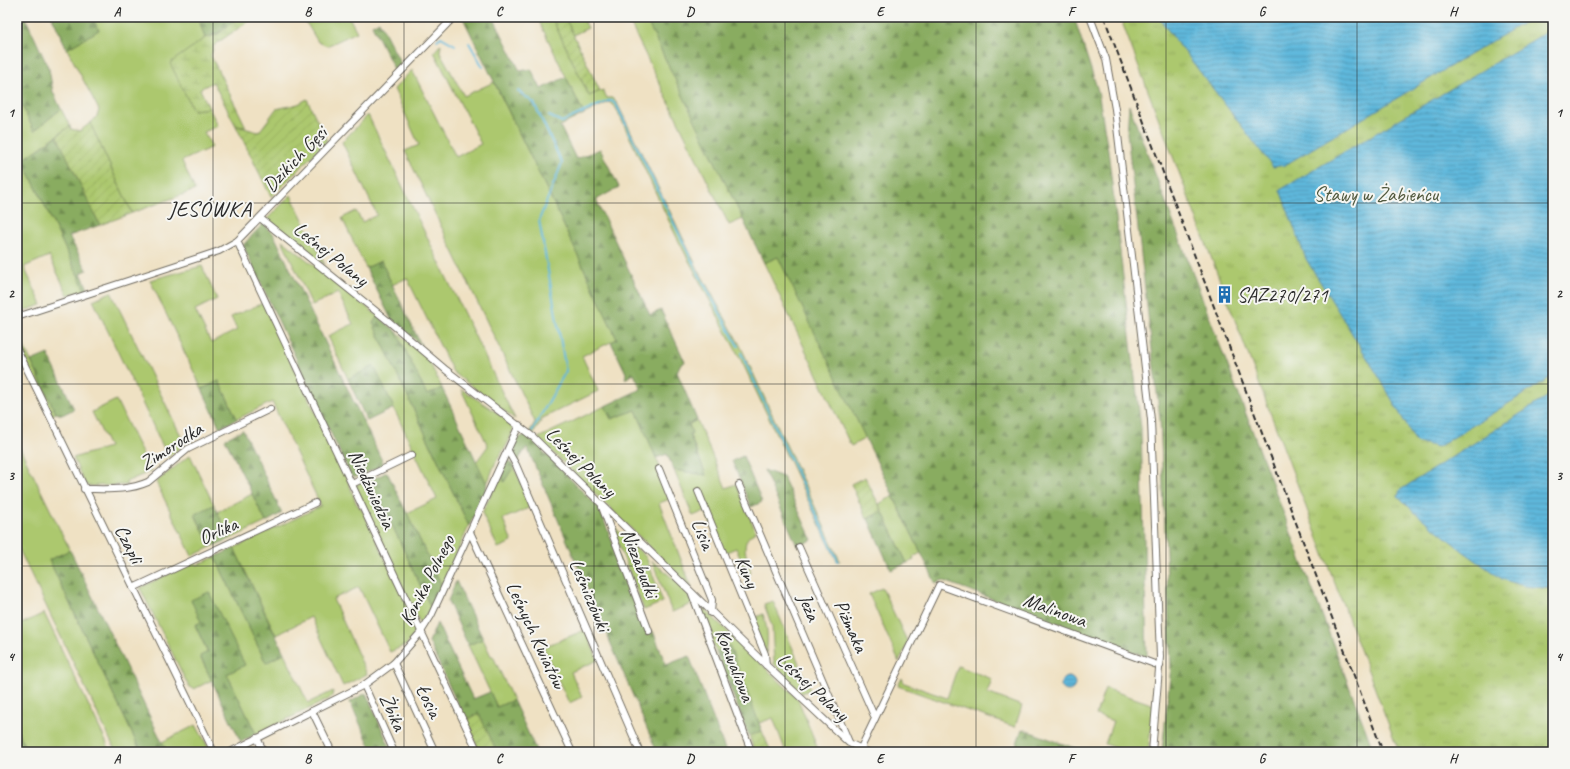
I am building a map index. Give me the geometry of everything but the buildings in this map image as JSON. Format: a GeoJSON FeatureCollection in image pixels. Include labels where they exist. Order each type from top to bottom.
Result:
{"type":"FeatureCollection","features":[{"type":"Feature","properties":{"kind":"street","name":"Dzikich Gęsi"},"geometry":{"type":"LineString","coordinates":[[17,317],[219,251],[237,241],[454,17]]}},
{"type":"Feature","properties":{"kind":"street"},"geometry":{"type":"LineString","coordinates":[[1090,17],[1106,59],[1115,109],[1151,420],[1160,666],[1152,752]]}},
{"type":"Feature","properties":{"kind":"street","name":"Leśnej Polany"},"geometry":{"type":"LineString","coordinates":[[260,218],[387,320],[473,392],[519,425],[692,592],[711,613],[849,743],[860,751],[868,752]]}},
{"type":"Feature","properties":{"kind":"street","name":"Niedźwiedzia"},"geometry":{"type":"LineString","coordinates":[[237,241],[478,752]]}},
{"type":"Feature","properties":{"kind":"street","name":"Czapli"},"geometry":{"type":"LineString","coordinates":[[17,349],[84,489],[214,752]]}},
{"type":"Feature","properties":{"kind":"street","name":"Zimorodka"},"geometry":{"type":"LineString","coordinates":[[84,489],[130,488],[148,482],[188,449],[270,409]]}},
{"type":"Feature","properties":{"kind":"street","name":"Konika Polnego"},"geometry":{"type":"LineString","coordinates":[[230,752],[364,685],[394,663],[421,632],[431,616],[519,425]]}},
{"type":"Feature","properties":{"kind":"street","name":"Leśniczówki"},"geometry":{"type":"LineString","coordinates":[[508,451],[516,465],[640,752]]}},
{"type":"Feature","properties":{"kind":"street"},"geometry":{"type":"LineString","coordinates":[[352,484],[412,455]]}},
{"type":"Feature","properties":{"kind":"street","name":"Lisia"},"geometry":{"type":"LineString","coordinates":[[659,469],[712,600],[711,613]]}},
{"type":"Feature","properties":{"kind":"street","name":"Jeża"},"geometry":{"type":"LineString","coordinates":[[739,484],[849,743]]}},
{"type":"Feature","properties":{"kind":"street","name":"Kuny"},"geometry":{"type":"LineString","coordinates":[[698,491],[765,654],[766,665]]}},
{"type":"Feature","properties":{"kind":"street","name":"Orlika"},"geometry":{"type":"LineString","coordinates":[[133,588],[315,503]]}},
{"type":"Feature","properties":{"kind":"street","name":"Niezabudki"},"geometry":{"type":"LineString","coordinates":[[602,506],[649,631]]}},
{"type":"Feature","properties":{"kind":"street","name":"Leśnych Kwiatów"},"geometry":{"type":"LineString","coordinates":[[470,532],[572,752]]}},
{"type":"Feature","properties":{"kind":"street","name":"Piżmaka"},"geometry":{"type":"LineString","coordinates":[[799,548],[875,718]]}},
{"type":"Feature","properties":{"kind":"street","name":"Malinowa"},"geometry":{"type":"LineString","coordinates":[[875,718],[939,585],[1160,666]]}},
{"type":"Feature","properties":{"kind":"street","name":"Konwaliowa"},"geometry":{"type":"LineString","coordinates":[[692,592],[750,748]]}},
{"type":"Feature","properties":{"kind":"street","name":"Łosia"},"geometry":{"type":"LineString","coordinates":[[394,663],[435,752]]}},
{"type":"Feature","properties":{"kind":"street","name":"Żbika"},"geometry":{"type":"LineString","coordinates":[[364,685],[394,752]]}},
{"type":"Feature","properties":{"kind":"street"},"geometry":{"type":"LineString","coordinates":[[312,711],[332,752]]}},
{"type":"Feature","properties":{"kind":"street"},"geometry":{"type":"LineString","coordinates":[[860,751],[875,718]]}},
{"type":"Feature","properties":{"kind":"street"},"geometry":{"type":"LineString","coordinates":[[257,738],[264,752]]}},
{"type":"Feature","properties":{"kind":"green space"},"geometry":{"type":"Polygon","coordinates":[[[17,17],[25,17],[49,69],[53,92],[61,109],[34,131],[17,95],[17,31],[23,31],[17,17]]]}},
{"type":"Feature","properties":{"kind":"green space"},"geometry":{"type":"Polygon","coordinates":[[[52,17],[92,17],[99,30],[67,49],[52,17]]]}},
{"type":"Feature","properties":{"kind":"green space"},"geometry":{"type":"Polygon","coordinates":[[[92,17],[202,17],[200,23],[205,38],[171,63],[193,110],[209,108],[218,126],[204,132],[212,147],[182,161],[195,190],[132,213],[90,123],[97,116],[99,110],[67,49],[98,30],[92,17]]]}},
{"type":"Feature","properties":{"kind":"green space"},"geometry":{"type":"Polygon","coordinates":[[[202,17],[236,17],[222,30],[205,38],[200,23],[202,17]]]}},
{"type":"Feature","properties":{"kind":"green space"},"geometry":{"type":"Polygon","coordinates":[[[236,17],[255,17],[214,45],[211,56],[246,127],[236,126],[213,82],[200,89],[209,108],[193,110],[170,63],[205,38],[217,35],[233,22],[236,17]]]}},
{"type":"Feature","properties":{"kind":"green space"},"geometry":{"type":"Polygon","coordinates":[[[303,17],[349,17],[357,32],[327,46],[318,42],[303,17]]]}},
{"type":"Feature","properties":{"kind":"green space"},"geometry":{"type":"Polygon","coordinates":[[[493,17],[520,71],[531,69],[541,89],[566,77],[584,114],[560,126],[576,159],[600,149],[619,187],[596,200],[650,315],[661,310],[685,362],[680,365],[677,372],[697,420],[689,424],[692,433],[689,434],[706,475],[674,470],[667,454],[656,458],[636,410],[611,419],[605,406],[641,389],[634,374],[625,379],[626,373],[611,342],[617,339],[550,196],[463,18],[493,17]]]}},
{"type":"Feature","properties":{"kind":"green space"},"geometry":{"type":"Polygon","coordinates":[[[537,17],[559,17],[553,20],[589,96],[603,90],[607,98],[612,98],[617,103],[698,269],[740,345],[840,561],[837,561],[743,364],[676,236],[616,108],[609,102],[584,114],[537,17]]]}},
{"type":"Feature","properties":{"kind":"green space"},"geometry":{"type":"Polygon","coordinates":[[[559,17],[565,17],[600,91],[589,96],[553,20],[559,17]]]}},
{"type":"Feature","properties":{"kind":"green space"},"geometry":{"type":"Polygon","coordinates":[[[565,17],[582,17],[588,28],[573,35],[565,17]]]}},
{"type":"Feature","properties":{"kind":"green space"},"geometry":{"type":"Polygon","coordinates":[[[627,17],[645,17],[743,219],[729,225],[627,17]]]}},
{"type":"Feature","properties":{"kind":"green space"},"geometry":{"type":"Polygon","coordinates":[[[645,17],[1074,17],[1098,91],[1108,150],[1141,428],[1147,657],[942,580],[936,584],[778,257],[764,263],[645,17]]]}},
{"type":"Feature","properties":{"kind":"green space","name":"Stawy w Żabieńcu"},"geometry":{"type":"Polygon","coordinates":[[[1120,17],[1553,17],[1553,752],[1399,752],[1120,17]]]}},
{"type":"Feature","properties":{"kind":"green space"},"geometry":{"type":"Polygon","coordinates":[[[379,21],[401,64],[395,71],[372,25],[379,21]]]}},
{"type":"Feature","properties":{"kind":"green space"},"geometry":{"type":"Polygon","coordinates":[[[441,44],[440,52],[464,96],[494,82],[550,196],[617,339],[582,356],[598,391],[543,418],[533,434],[530,431],[535,422],[405,151],[419,145],[394,89],[412,70],[456,157],[481,144],[434,52],[441,44]]]}},
{"type":"Feature","properties":{"kind":"green space"},"geometry":{"type":"Polygon","coordinates":[[[17,95],[34,131],[61,109],[70,126],[23,160],[85,290],[68,295],[49,256],[24,267],[42,305],[17,313],[17,95]]]}},
{"type":"Feature","properties":{"kind":"green space"},"geometry":{"type":"Polygon","coordinates":[[[307,99],[327,141],[271,197],[236,126],[259,132],[276,109],[298,104],[307,99]]]}},
{"type":"Feature","properties":{"kind":"green space"},"geometry":{"type":"Polygon","coordinates":[[[1129,105],[1374,752],[1162,752],[1171,666],[1160,419],[1127,133],[1129,105]]]}},
{"type":"Feature","properties":{"kind":"green space"},"geometry":{"type":"Polygon","coordinates":[[[368,115],[515,419],[453,372],[407,278],[392,285],[381,261],[366,268],[342,218],[356,211],[362,222],[377,215],[342,142],[368,115]]]}},
{"type":"Feature","properties":{"kind":"green space"},"geometry":{"type":"Polygon","coordinates":[[[90,123],[132,213],[100,225],[57,136],[70,126],[71,129],[80,131],[90,123]]]}},
{"type":"Feature","properties":{"kind":"green space"},"geometry":{"type":"Polygon","coordinates":[[[57,136],[100,225],[69,236],[87,270],[81,273],[88,289],[85,290],[23,160],[57,136]]]}},
{"type":"Feature","properties":{"kind":"green space"},"geometry":{"type":"Polygon","coordinates":[[[291,195],[325,265],[267,219],[291,195]]]}},
{"type":"Feature","properties":{"kind":"green space"},"geometry":{"type":"Polygon","coordinates":[[[263,224],[273,233],[384,465],[356,477],[351,476],[243,245],[263,224]]]}},
{"type":"Feature","properties":{"kind":"green space"},"geometry":{"type":"Polygon","coordinates":[[[282,240],[378,316],[373,323],[469,526],[442,586],[407,513],[437,499],[374,367],[348,379],[328,336],[353,324],[338,293],[312,305],[282,240]]]}},
{"type":"Feature","properties":{"kind":"green space"},"geometry":{"type":"Polygon","coordinates":[[[778,256],[866,438],[851,446],[764,263],[778,256]]]}},
{"type":"Feature","properties":{"kind":"green space"},"geometry":{"type":"Polygon","coordinates":[[[381,261],[421,345],[391,319],[366,268],[381,261]]]}},
{"type":"Feature","properties":{"kind":"green space"},"geometry":{"type":"Polygon","coordinates":[[[202,266],[217,299],[195,310],[211,343],[237,330],[231,317],[263,303],[347,478],[356,503],[362,510],[419,630],[406,645],[390,652],[359,587],[333,599],[367,674],[343,686],[311,617],[276,635],[234,548],[321,506],[272,402],[237,419],[219,381],[202,389],[150,280],[202,266]]]}},
{"type":"Feature","properties":{"kind":"green space"},"geometry":{"type":"Polygon","coordinates":[[[111,292],[185,444],[168,457],[93,300],[111,292]]]}},
{"type":"Feature","properties":{"kind":"green space"},"geometry":{"type":"Polygon","coordinates":[[[378,316],[396,331],[427,395],[442,388],[487,484],[483,500],[469,526],[373,323],[378,316]]]}},
{"type":"Feature","properties":{"kind":"green space"},"geometry":{"type":"Polygon","coordinates":[[[396,331],[428,359],[442,388],[427,395],[396,331]]]}},
{"type":"Feature","properties":{"kind":"green space"},"geometry":{"type":"Polygon","coordinates":[[[17,332],[56,413],[52,415],[17,343],[17,332]]]}},
{"type":"Feature","properties":{"kind":"green space"},"geometry":{"type":"Polygon","coordinates":[[[48,354],[74,409],[62,415],[56,413],[31,361],[48,354]]]}},
{"type":"Feature","properties":{"kind":"green space"},"geometry":{"type":"Polygon","coordinates":[[[374,366],[394,408],[367,421],[348,379],[374,366]]]}},
{"type":"Feature","properties":{"kind":"green space"},"geometry":{"type":"Polygon","coordinates":[[[219,381],[237,419],[220,428],[202,389],[219,381]]]}},
{"type":"Feature","properties":{"kind":"green space"},"geometry":{"type":"Polygon","coordinates":[[[461,389],[510,421],[512,426],[512,432],[508,443],[495,464],[487,484],[476,462],[488,446],[461,389]]]}},
{"type":"Feature","properties":{"kind":"green space"},"geometry":{"type":"Polygon","coordinates":[[[116,400],[151,471],[126,482],[127,485],[88,486],[85,484],[73,458],[109,447],[92,412],[116,400]]]}},
{"type":"Feature","properties":{"kind":"green space"},"geometry":{"type":"Polygon","coordinates":[[[605,406],[611,419],[636,410],[660,467],[670,499],[659,503],[692,588],[538,438],[605,406]]]}},
{"type":"Feature","properties":{"kind":"green space"},"geometry":{"type":"Polygon","coordinates":[[[697,420],[726,488],[736,484],[756,532],[750,535],[745,544],[746,555],[751,573],[747,575],[736,548],[724,553],[705,511],[693,516],[674,470],[706,475],[689,433],[692,433],[689,424],[697,420]]]}},
{"type":"Feature","properties":{"kind":"green space"},"geometry":{"type":"Polygon","coordinates":[[[243,430],[282,513],[266,522],[225,439],[243,430]]]}},
{"type":"Feature","properties":{"kind":"green space"},"geometry":{"type":"Polygon","coordinates":[[[527,435],[599,508],[648,633],[653,631],[666,665],[689,656],[726,752],[657,752],[527,447],[517,462],[512,453],[513,446],[516,441],[520,437],[527,435]]]}},
{"type":"Feature","properties":{"kind":"green space"},"geometry":{"type":"Polygon","coordinates":[[[17,442],[70,550],[49,560],[141,752],[116,752],[17,545],[17,442]]]}},
{"type":"Feature","properties":{"kind":"green space"},"geometry":{"type":"Polygon","coordinates":[[[190,455],[214,505],[195,515],[211,547],[192,556],[156,482],[190,455]]]}},
{"type":"Feature","properties":{"kind":"green space"},"geometry":{"type":"Polygon","coordinates":[[[743,456],[762,502],[751,507],[732,461],[743,456]]]}},
{"type":"Feature","properties":{"kind":"green space"},"geometry":{"type":"Polygon","coordinates":[[[507,459],[514,466],[504,482],[501,473],[507,459]]]}},
{"type":"Feature","properties":{"kind":"green space"},"geometry":{"type":"Polygon","coordinates":[[[514,466],[531,507],[503,519],[512,542],[498,548],[483,515],[483,511],[501,473],[504,481],[514,466]]]}},
{"type":"Feature","properties":{"kind":"green space"},"geometry":{"type":"Polygon","coordinates":[[[764,470],[783,477],[812,540],[797,546],[764,470]]]}},
{"type":"Feature","properties":{"kind":"green space"},"geometry":{"type":"Polygon","coordinates":[[[387,472],[442,586],[431,608],[371,480],[387,472]]]}},
{"type":"Feature","properties":{"kind":"green space"},"geometry":{"type":"Polygon","coordinates":[[[865,477],[882,511],[867,519],[851,484],[865,477]]]}},
{"type":"Feature","properties":{"kind":"green space"},"geometry":{"type":"Polygon","coordinates":[[[370,478],[431,608],[420,623],[356,488],[356,485],[370,478]]]}},
{"type":"Feature","properties":{"kind":"green space"},"geometry":{"type":"Polygon","coordinates":[[[252,494],[266,522],[230,539],[217,512],[252,494]]]}},
{"type":"Feature","properties":{"kind":"green space"},"geometry":{"type":"Polygon","coordinates":[[[893,496],[921,553],[913,557],[914,560],[907,563],[879,504],[893,496]]]}},
{"type":"Feature","properties":{"kind":"green space"},"geometry":{"type":"Polygon","coordinates":[[[214,505],[230,539],[211,547],[195,514],[214,505]]]}},
{"type":"Feature","properties":{"kind":"green space"},"geometry":{"type":"Polygon","coordinates":[[[882,511],[907,563],[891,570],[868,519],[882,511]]]}},
{"type":"Feature","properties":{"kind":"green space"},"geometry":{"type":"Polygon","coordinates":[[[610,523],[646,557],[663,602],[644,610],[610,523]]]}},
{"type":"Feature","properties":{"kind":"green space"},"geometry":{"type":"Polygon","coordinates":[[[234,548],[284,653],[266,663],[215,557],[234,548]]]}},
{"type":"Feature","properties":{"kind":"green space"},"geometry":{"type":"Polygon","coordinates":[[[70,550],[167,752],[141,752],[49,560],[70,550]]]}},
{"type":"Feature","properties":{"kind":"green space"},"geometry":{"type":"Polygon","coordinates":[[[215,557],[266,663],[284,653],[308,703],[333,691],[332,696],[329,699],[256,734],[227,674],[244,665],[202,622],[195,625],[208,653],[200,657],[212,680],[194,689],[189,687],[140,588],[194,561],[197,565],[215,557]]]}},
{"type":"Feature","properties":{"kind":"green space"},"geometry":{"type":"Polygon","coordinates":[[[652,561],[687,590],[692,604],[672,612],[652,561]]]}},
{"type":"Feature","properties":{"kind":"green space"},"geometry":{"type":"Polygon","coordinates":[[[456,581],[483,639],[468,645],[448,601],[456,581]]]}},
{"type":"Feature","properties":{"kind":"green space"},"geometry":{"type":"Polygon","coordinates":[[[882,588],[908,643],[899,662],[869,594],[882,588]]]}},
{"type":"Feature","properties":{"kind":"green space"},"geometry":{"type":"Polygon","coordinates":[[[209,592],[245,665],[227,674],[256,734],[241,742],[200,656],[208,652],[195,625],[201,622],[191,600],[209,592]]]}},
{"type":"Feature","properties":{"kind":"green space"},"geometry":{"type":"Polygon","coordinates":[[[773,601],[810,690],[801,693],[774,664],[772,626],[764,604],[773,601]]]}},
{"type":"Feature","properties":{"kind":"green space"},"geometry":{"type":"Polygon","coordinates":[[[698,603],[798,699],[819,752],[786,752],[773,718],[759,723],[729,645],[723,650],[716,652],[698,603]]]}},
{"type":"Feature","properties":{"kind":"green space"},"geometry":{"type":"Polygon","coordinates":[[[44,613],[111,752],[27,752],[17,730],[17,626],[44,613]]]}},
{"type":"Feature","properties":{"kind":"green space"},"geometry":{"type":"Polygon","coordinates":[[[763,614],[767,633],[766,653],[751,620],[763,614]]]}},
{"type":"Feature","properties":{"kind":"green space"},"geometry":{"type":"Polygon","coordinates":[[[437,623],[473,699],[490,692],[497,707],[513,700],[537,752],[497,752],[479,714],[465,720],[429,642],[437,623]]]}},
{"type":"Feature","properties":{"kind":"green space"},"geometry":{"type":"Polygon","coordinates":[[[585,630],[598,660],[571,672],[582,697],[569,703],[543,647],[585,630]]]}},
{"type":"Feature","properties":{"kind":"green space"},"geometry":{"type":"Polygon","coordinates":[[[483,639],[491,656],[493,656],[513,700],[497,707],[468,645],[483,639]]]}},
{"type":"Feature","properties":{"kind":"green space"},"geometry":{"type":"Polygon","coordinates":[[[729,645],[762,731],[749,736],[716,652],[723,650],[729,645]]]}},
{"type":"Feature","properties":{"kind":"green space"},"geometry":{"type":"Polygon","coordinates":[[[958,666],[992,679],[987,693],[1022,706],[1015,727],[898,686],[902,678],[904,683],[947,698],[958,666]]]}},
{"type":"Feature","properties":{"kind":"green space"},"geometry":{"type":"Polygon","coordinates":[[[1105,688],[1154,705],[1148,752],[1128,752],[1105,744],[1113,721],[1096,715],[1105,688]]]}},
{"type":"Feature","properties":{"kind":"green space"},"geometry":{"type":"Polygon","coordinates":[[[366,693],[392,752],[373,752],[350,702],[366,693]]]}},
{"type":"Feature","properties":{"kind":"green space"},"geometry":{"type":"Polygon","coordinates":[[[479,714],[497,752],[480,752],[465,720],[479,714]]]}},
{"type":"Feature","properties":{"kind":"green space"},"geometry":{"type":"Polygon","coordinates":[[[196,725],[211,752],[167,752],[162,742],[196,725]]]}},
{"type":"Feature","properties":{"kind":"green space"},"geometry":{"type":"Polygon","coordinates":[[[1022,729],[1080,750],[1079,752],[1014,752],[1022,729]]]}},
{"type":"Feature","properties":{"kind":"green space"},"geometry":{"type":"Polygon","coordinates":[[[17,730],[27,752],[17,752],[17,730]]]}},
{"type":"Feature","properties":{"kind":"green space"},"geometry":{"type":"Polygon","coordinates":[[[762,731],[771,752],[755,752],[749,736],[762,731]]]}},
{"type":"Feature","properties":{"kind":"water"},"geometry":{"type":"Polygon","coordinates":[[[1158,17],[1533,17],[1285,165],[1273,167],[1158,17]]]}},
{"type":"Feature","properties":{"kind":"water"},"geometry":{"type":"Polygon","coordinates":[[[1550,30],[1553,31],[1553,376],[1438,447],[1416,442],[1382,382],[1306,259],[1280,190],[1550,30]]]}},
{"type":"Feature","properties":{"kind":"water"},"geometry":{"type":"Polygon","coordinates":[[[1553,393],[1553,589],[1524,586],[1502,579],[1464,552],[1413,511],[1398,496],[1400,490],[1553,393]]]}},
{"type":"Feature","properties":{"kind":"water"},"geometry":{"type":"Polygon","coordinates":[[[1068,677],[1073,679],[1075,684],[1073,689],[1068,691],[1063,689],[1061,684],[1063,679],[1068,677]]]}},
{"type":"Feature","properties":{"kind":"waterway"},"geometry":{"type":"LineString","coordinates":[[437,40],[441,37],[455,45]]}},
{"type":"Feature","properties":{"kind":"waterway"},"geometry":{"type":"LineString","coordinates":[[469,43],[483,67]]}},
{"type":"Feature","properties":{"kind":"waterway"},"geometry":{"type":"LineString","coordinates":[[518,91],[534,103],[562,163],[539,220],[566,371],[532,431]]}},
{"type":"Feature","properties":{"kind":"waterway"},"geometry":{"type":"LineString","coordinates":[[549,116],[562,122],[608,101],[612,101],[617,106],[696,269],[738,346]]}},
{"type":"Feature","properties":{"kind":"waterway"},"geometry":{"type":"LineString","coordinates":[[741,353],[838,561]]}},
{"type":"Feature","properties":{"kind":"railway"},"geometry":{"type":"LineString","coordinates":[[1104,17],[1383,752]]}},
{"type":"Feature","properties":{"kind":"place","name":"SAZ270/271"},"geometry":{"type":"Point","coordinates":[1224,295]}},
{"type":"Feature","properties":{"kind":"district","name":"JESÓWKA"},"geometry":{"type":"Point","coordinates":[210,209]}}]}
